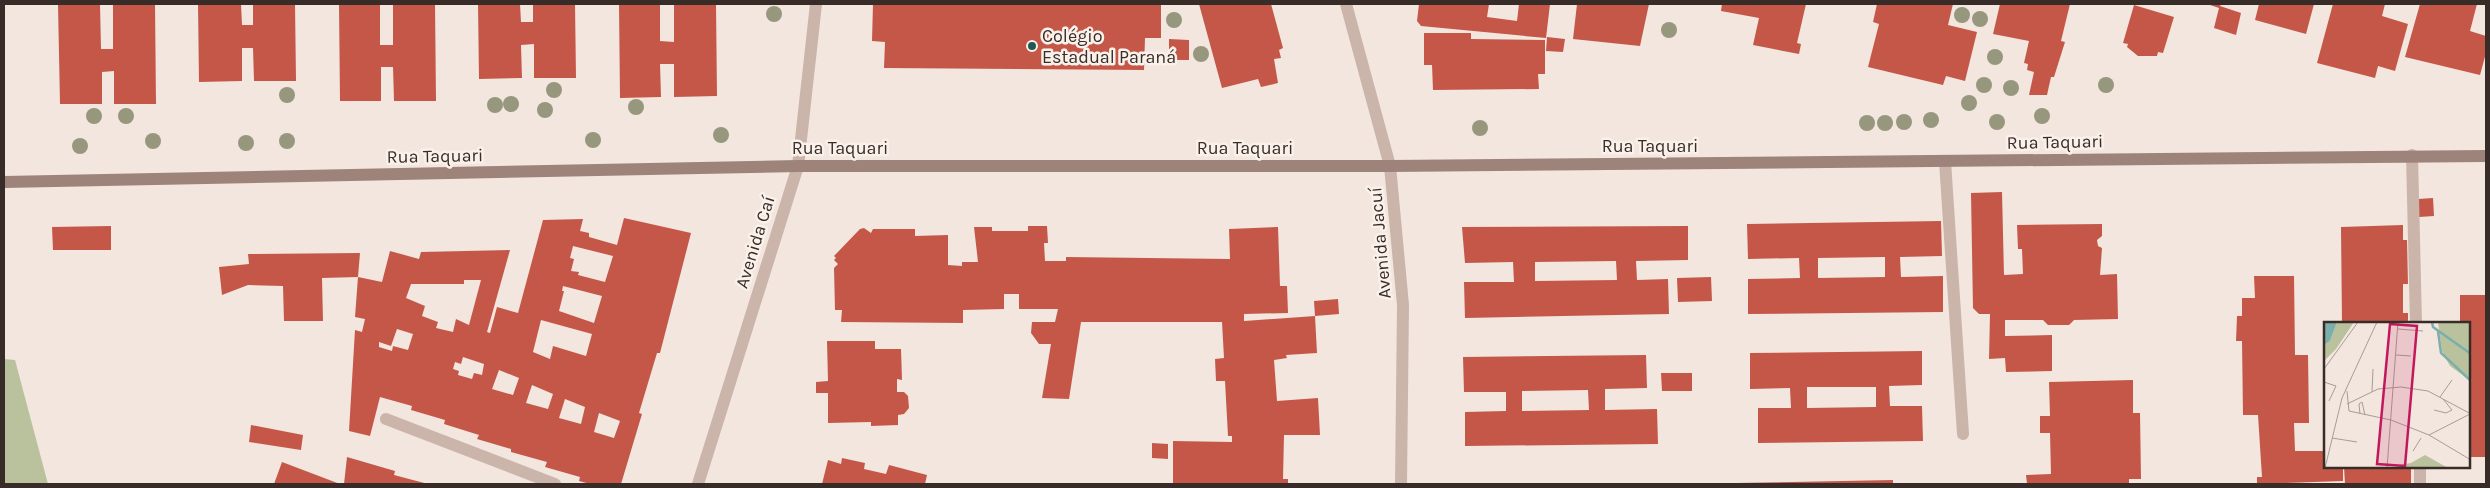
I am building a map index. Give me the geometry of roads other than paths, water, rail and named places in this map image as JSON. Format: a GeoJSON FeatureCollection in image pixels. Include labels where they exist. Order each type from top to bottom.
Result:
{"type":"FeatureCollection","features":[{"type":"Feature","properties":{"kind":"street","name":"Avenida Caí"},"geometry":{"type":"LineString","coordinates":[[698,484],[798,166],[816,4]]}},
{"type":"Feature","properties":{"kind":"street","name":"Avenida Jacuí"},"geometry":{"type":"LineString","coordinates":[[1346,4],[1390,166],[1403,305],[1401,484]]}},
{"type":"Feature","properties":{"kind":"street","name":"Rua Taquari"},"geometry":{"type":"LineString","coordinates":[[4,182],[798,166],[1390,166],[1945,162],[2412,155],[2486,156]]}},
{"type":"Feature","properties":{"kind":"street"},"geometry":{"type":"LineString","coordinates":[[2412,155],[2416,322]]}},
{"type":"Feature","properties":{"kind":"street"},"geometry":{"type":"LineString","coordinates":[[1945,162],[1963,434]]}},
{"type":"Feature","properties":{"kind":"street"},"geometry":{"type":"LineString","coordinates":[[386,419],[555,484]]}},
{"type":"Feature","properties":{"kind":"street"},"geometry":{"type":"LineString","coordinates":[[2420,468],[2420,484]]}},
{"type":"Feature","properties":{"kind":"place","name":"Colégio Estadual Paraná"},"geometry":{"type":"Point","coordinates":[1032,46]}}]}
